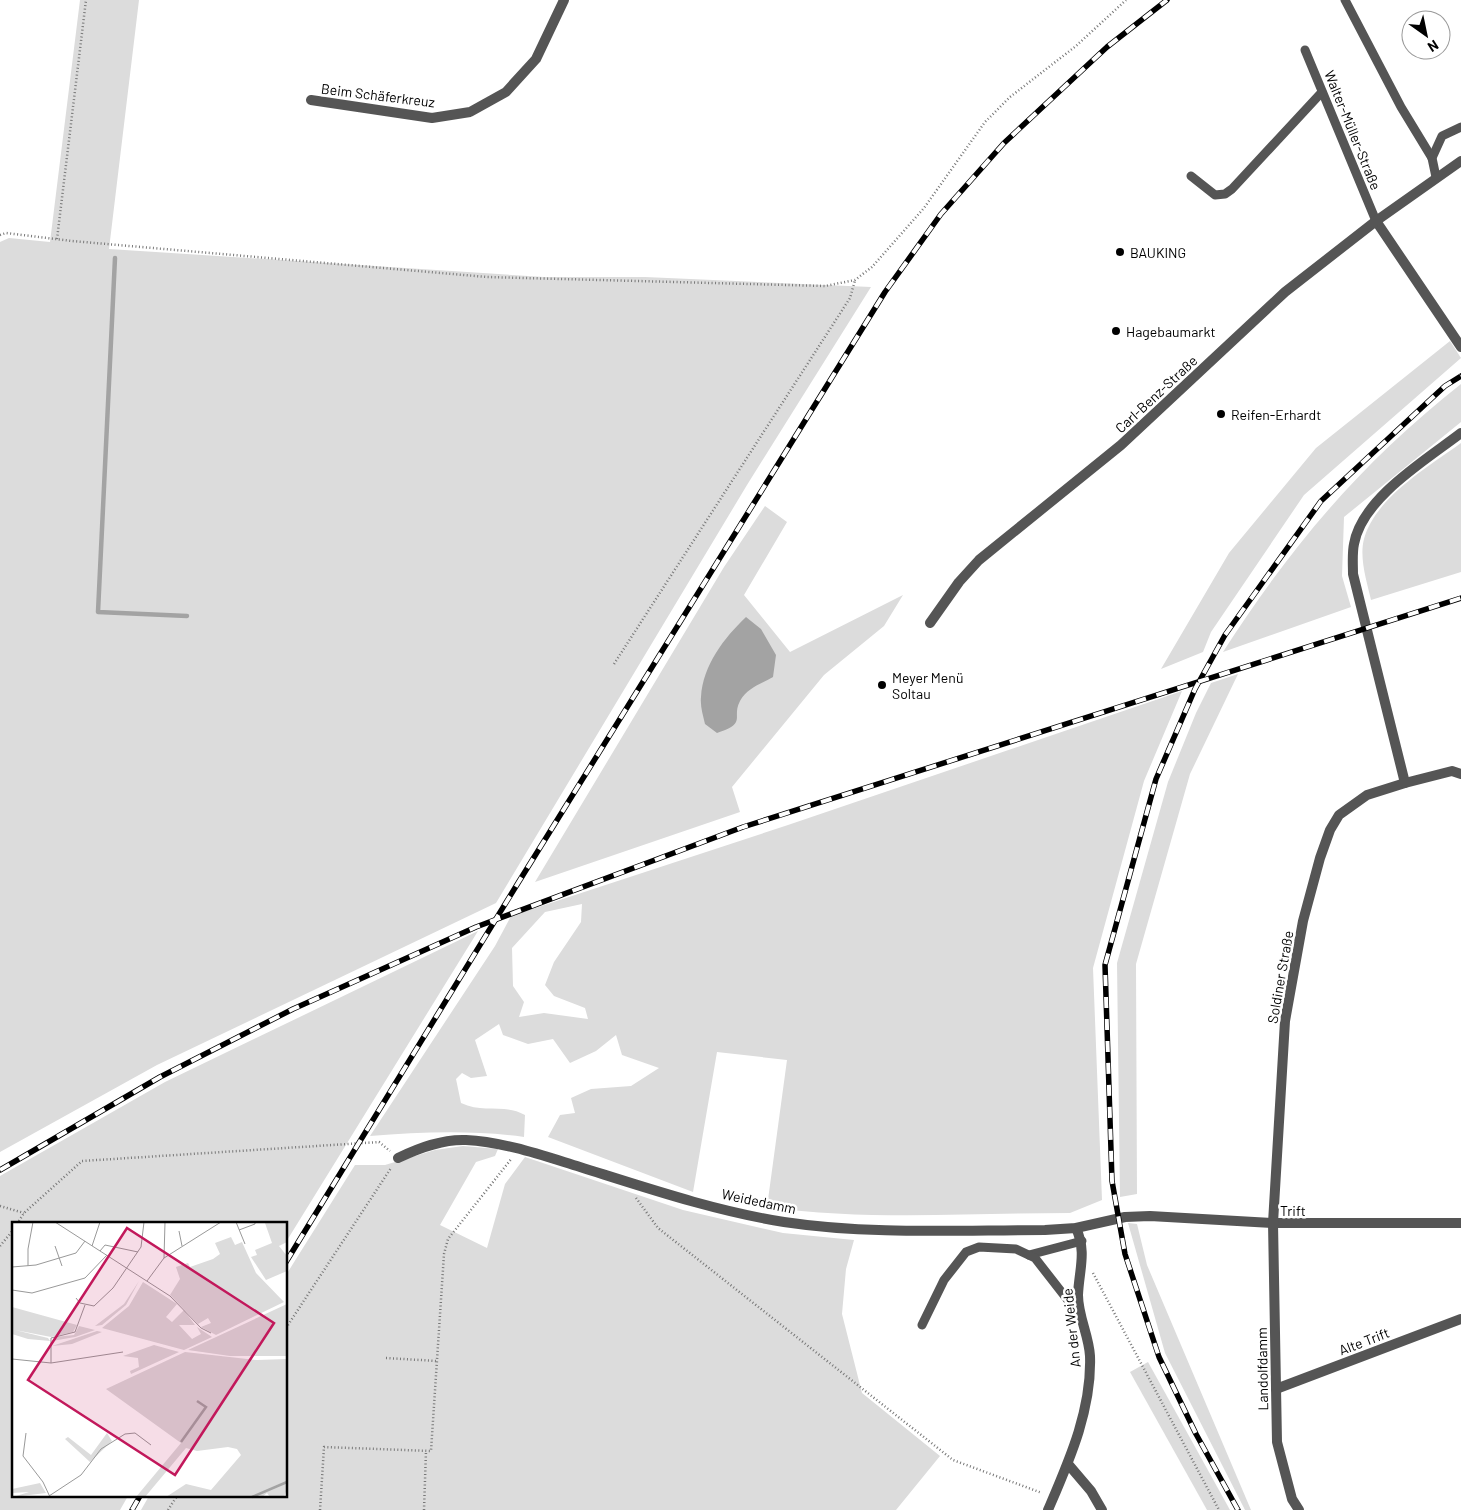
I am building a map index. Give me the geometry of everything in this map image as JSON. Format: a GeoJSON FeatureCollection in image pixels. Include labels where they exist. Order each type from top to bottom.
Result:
{"type":"FeatureCollection","features":[{"type":"Feature","properties":{"kind":"street","name":"Beim Schäferkreuz"},"geometry":{"type":"LineString","coordinates":[[311,100],[432,118],[470,112],[506,92],[536,60],[564,0]]}},
{"type":"Feature","properties":{"kind":"street","name":"Carl-Benz-Straße"},"geometry":{"type":"LineString","coordinates":[[930,623],[959,582],[980,560],[1121,445],[1285,292],[1376,221],[1461,161]]}},
{"type":"Feature","properties":{"kind":"street"},"geometry":{"type":"LineString","coordinates":[[1376,221],[1461,347]]}},
{"type":"Feature","properties":{"kind":"street"},"geometry":{"type":"LineString","coordinates":[[1405,782],[1353,574],[1354,544],[1363,520],[1377,502],[1394,485],[1461,433]]}},
{"type":"Feature","properties":{"kind":"street","name":"Soldiner Straße"},"geometry":{"type":"LineString","coordinates":[[1273,1223],[1285,1021],[1303,921],[1320,858],[1330,830],[1339,815],[1367,795],[1405,782],[1452,771],[1461,774]]}},
{"type":"Feature","properties":{"kind":"street","name":"Weidedamm"},"geometry":{"type":"LineString","coordinates":[[398,1158],[428,1145],[465,1140],[519,1149],[689,1201],[783,1222],[855,1230],[1045,1230],[1076,1228],[1125,1217]]}},
{"type":"Feature","properties":{"kind":"street","name":"Trift"},"geometry":{"type":"LineString","coordinates":[[1125,1217],[1150,1216],[1273,1223],[1461,1223]]}},
{"type":"Feature","properties":{"kind":"street","name":"Landolfdamm"},"geometry":{"type":"LineString","coordinates":[[1273,1223],[1277,1442],[1292,1499],[1299,1510]]}},
{"type":"Feature","properties":{"kind":"street","name":"An der Weide"},"geometry":{"type":"LineString","coordinates":[[1048,1510],[1068,1464],[1087,1404],[1090,1355],[1078,1298],[1082,1247],[1076,1228]]}},
{"type":"Feature","properties":{"kind":"street","name":"Alte Trift"},"geometry":{"type":"LineString","coordinates":[[1276,1389],[1461,1319]]}},
{"type":"Feature","properties":{"kind":"street"},"geometry":{"type":"LineString","coordinates":[[1068,1464],[1091,1491],[1102,1510]]}},
{"type":"Feature","properties":{"kind":"lane"},"geometry":{"type":"LineString","coordinates":[[1345,0],[1401,107],[1432,158],[1436,177]]}},
{"type":"Feature","properties":{"kind":"lane","name":"Walter-Müller-Straße"},"geometry":{"type":"LineString","coordinates":[[1305,50],[1376,221]]}},
{"type":"Feature","properties":{"kind":"lane"},"geometry":{"type":"LineString","coordinates":[[1191,176],[1215,195],[1225,194],[1232,189],[1322,92]]}},
{"type":"Feature","properties":{"kind":"lane"},"geometry":{"type":"LineString","coordinates":[[1432,158],[1442,136],[1461,127]]}},
{"type":"Feature","properties":{"kind":"lane"},"geometry":{"type":"LineString","coordinates":[[922,1325],[944,1280],[966,1252],[979,1246],[1016,1249],[1035,1258],[1082,1319]]}},
{"type":"Feature","properties":{"kind":"lane"},"geometry":{"type":"LineString","coordinates":[[1029,1255],[1082,1247]]}},
{"type":"Feature","properties":{"kind":"path"},"geometry":{"type":"LineString","coordinates":[[57,239],[86,0]]}},
{"type":"Feature","properties":{"kind":"path"},"geometry":{"type":"LineString","coordinates":[[0,235],[6,233],[487,277],[825,286],[855,280],[872,267],[924,208],[986,122],[1010,97],[1076,46],[1126,0]]}},
{"type":"Feature","properties":{"kind":"path"},"geometry":{"type":"LineString","coordinates":[[614,664],[850,298],[855,280]]}},
{"type":"Feature","properties":{"kind":"path"},"geometry":{"type":"LineString","coordinates":[[18,1222],[24,1213],[82,1161],[379,1142],[398,1158],[288,1325]]}},
{"type":"Feature","properties":{"kind":"path"},"geometry":{"type":"LineString","coordinates":[[320,1510],[324,1447],[431,1451],[444,1254],[448,1239],[519,1149]]}},
{"type":"Feature","properties":{"kind":"path"},"geometry":{"type":"LineString","coordinates":[[621,1179],[658,1228],[953,1460],[1054,1497]]}},
{"type":"Feature","properties":{"kind":"path"},"geometry":{"type":"LineString","coordinates":[[0,1206],[24,1213]]}},
{"type":"Feature","properties":{"kind":"path"},"geometry":{"type":"LineString","coordinates":[[0,1246],[12,1231]]}},
{"type":"Feature","properties":{"kind":"path"},"geometry":{"type":"LineString","coordinates":[[1082,1247],[1219,1510]]}},
{"type":"Feature","properties":{"kind":"path"},"geometry":{"type":"LineString","coordinates":[[386,1358],[437,1361]]}},
{"type":"Feature","properties":{"kind":"path"},"geometry":{"type":"LineString","coordinates":[[424,1510],[426,1451]]}},
{"type":"Feature","properties":{"kind":"path"},"geometry":{"type":"LineString","coordinates":[[168,1510],[176,1498]]}},
{"type":"Feature","properties":{"kind":"shaded area"},"geometry":{"type":"Polygon","coordinates":[[[80,0],[139,0],[109,249],[544,277],[645,277],[871,287],[747,485],[496,903],[157,1065],[0,1152],[0,242],[9,238],[50,242],[80,0]]]}},
{"type":"Feature","properties":{"kind":"shaded area"},"geometry":{"type":"Polygon","coordinates":[[[1450,341],[1461,358],[1304,495],[1211,632],[1203,652],[1161,669],[1229,553],[1316,448],[1450,341]]]}},
{"type":"Feature","properties":{"kind":"shaded area"},"geometry":{"type":"Polygon","coordinates":[[[1461,384],[1461,422],[1344,517],[1342,576],[1351,607],[1223,652],[1275,576],[1330,508],[1392,444],[1461,384]]]}},
{"type":"Feature","properties":{"kind":"shaded area"},"geometry":{"type":"Polygon","coordinates":[[[1461,443],[1461,572],[1371,600],[1362,554],[1364,539],[1370,524],[1379,510],[1404,485],[1461,443]]]}},
{"type":"Feature","properties":{"kind":"shaded area"},"geometry":{"type":"Polygon","coordinates":[[[765,506],[787,522],[744,595],[790,652],[903,595],[884,626],[824,675],[732,787],[740,812],[535,882],[724,567],[765,506]]]}},
{"type":"Feature","properties":{"kind":"shaded area"},"geometry":{"type":"Polygon","coordinates":[[[746,617],[761,629],[776,655],[773,677],[746,693],[738,707],[736,723],[717,733],[705,724],[701,704],[703,685],[710,663],[716,653],[746,617]]]}},
{"type":"Feature","properties":{"kind":"shaded area"},"geometry":{"type":"Polygon","coordinates":[[[1238,674],[1190,774],[1136,964],[1137,1194],[1120,1197],[1117,963],[1168,782],[1196,713],[1211,683],[1238,674]]]}},
{"type":"Feature","properties":{"kind":"shaded area"},"geometry":{"type":"Polygon","coordinates":[[[1182,691],[1144,781],[1093,968],[1102,1200],[1070,1213],[880,1215],[841,1214],[767,1207],[787,1060],[717,1052],[693,1192],[548,1137],[560,1115],[575,1113],[571,1098],[591,1089],[631,1086],[659,1068],[622,1055],[616,1035],[596,1051],[570,1063],[553,1039],[528,1044],[503,1035],[499,1024],[475,1040],[487,1076],[471,1078],[462,1073],[456,1079],[461,1103],[478,1108],[517,1111],[525,1115],[524,1137],[447,1132],[370,1136],[495,946],[511,916],[788,825],[1182,691]],[[582,904],[545,912],[512,948],[513,986],[524,1002],[519,1017],[544,1013],[588,1019],[585,1008],[554,996],[545,985],[554,962],[581,922],[582,904]]]}},
{"type":"Feature","properties":{"kind":"shaded area"},"geometry":{"type":"Polygon","coordinates":[[[478,931],[288,1239],[288,1222],[12,1222],[12,1498],[127,1498],[120,1510],[0,1510],[0,1176],[165,1082],[478,931]]]}},
{"type":"Feature","properties":{"kind":"shaded area"},"geometry":{"type":"Polygon","coordinates":[[[463,1146],[498,1149],[495,1156],[476,1162],[440,1225],[487,1248],[505,1184],[525,1157],[683,1210],[783,1233],[854,1240],[846,1269],[842,1314],[862,1393],[940,1456],[896,1510],[141,1510],[148,1498],[288,1498],[288,1272],[355,1165],[385,1165],[435,1150],[463,1146]]]}},
{"type":"Feature","properties":{"kind":"shaded area"},"geometry":{"type":"Polygon","coordinates":[[[1128,1223],[1137,1224],[1147,1265],[1251,1510],[1245,1510],[1165,1353],[1128,1223]]]}},
{"type":"Feature","properties":{"kind":"shaded area"},"geometry":{"type":"Polygon","coordinates":[[[1148,1362],[1230,1510],[1207,1510],[1130,1372],[1148,1362]]]}},
{"type":"Feature","properties":{"kind":"waterway"},"geometry":{"type":"LineString","coordinates":[[115,258],[98,612],[187,616]]}},
{"type":"Feature","properties":{"kind":"railway"},"geometry":{"type":"LineString","coordinates":[[288,1259],[518,883],[885,292],[941,214],[1004,143],[1107,47],[1167,0]]}},
{"type":"Feature","properties":{"kind":"railway"},"geometry":{"type":"LineString","coordinates":[[1238,1510],[1196,1434],[1159,1357],[1125,1254],[1112,1181],[1105,965],[1156,779],[1195,689],[1225,635],[1321,501],[1445,386],[1461,376]]}},
{"type":"Feature","properties":{"kind":"railway"},"geometry":{"type":"LineString","coordinates":[[0,1170],[160,1077],[293,1009],[476,927],[743,827],[1461,598]]}},
{"type":"Feature","properties":{"kind":"railway"},"geometry":{"type":"LineString","coordinates":[[132,1510],[139,1498]]}},
{"type":"Feature","properties":{"kind":"place","name":"BAUKING"},"geometry":{"type":"Point","coordinates":[1120,252]}},
{"type":"Feature","properties":{"kind":"place","name":"Hagebaumarkt"},"geometry":{"type":"Point","coordinates":[1116,331]}},
{"type":"Feature","properties":{"kind":"place","name":"Reifen-Erhardt"},"geometry":{"type":"Point","coordinates":[1221,414]}},
{"type":"Feature","properties":{"kind":"place","name":"Meyer Menü Soltau"},"geometry":{"type":"Point","coordinates":[882,685]}}]}
